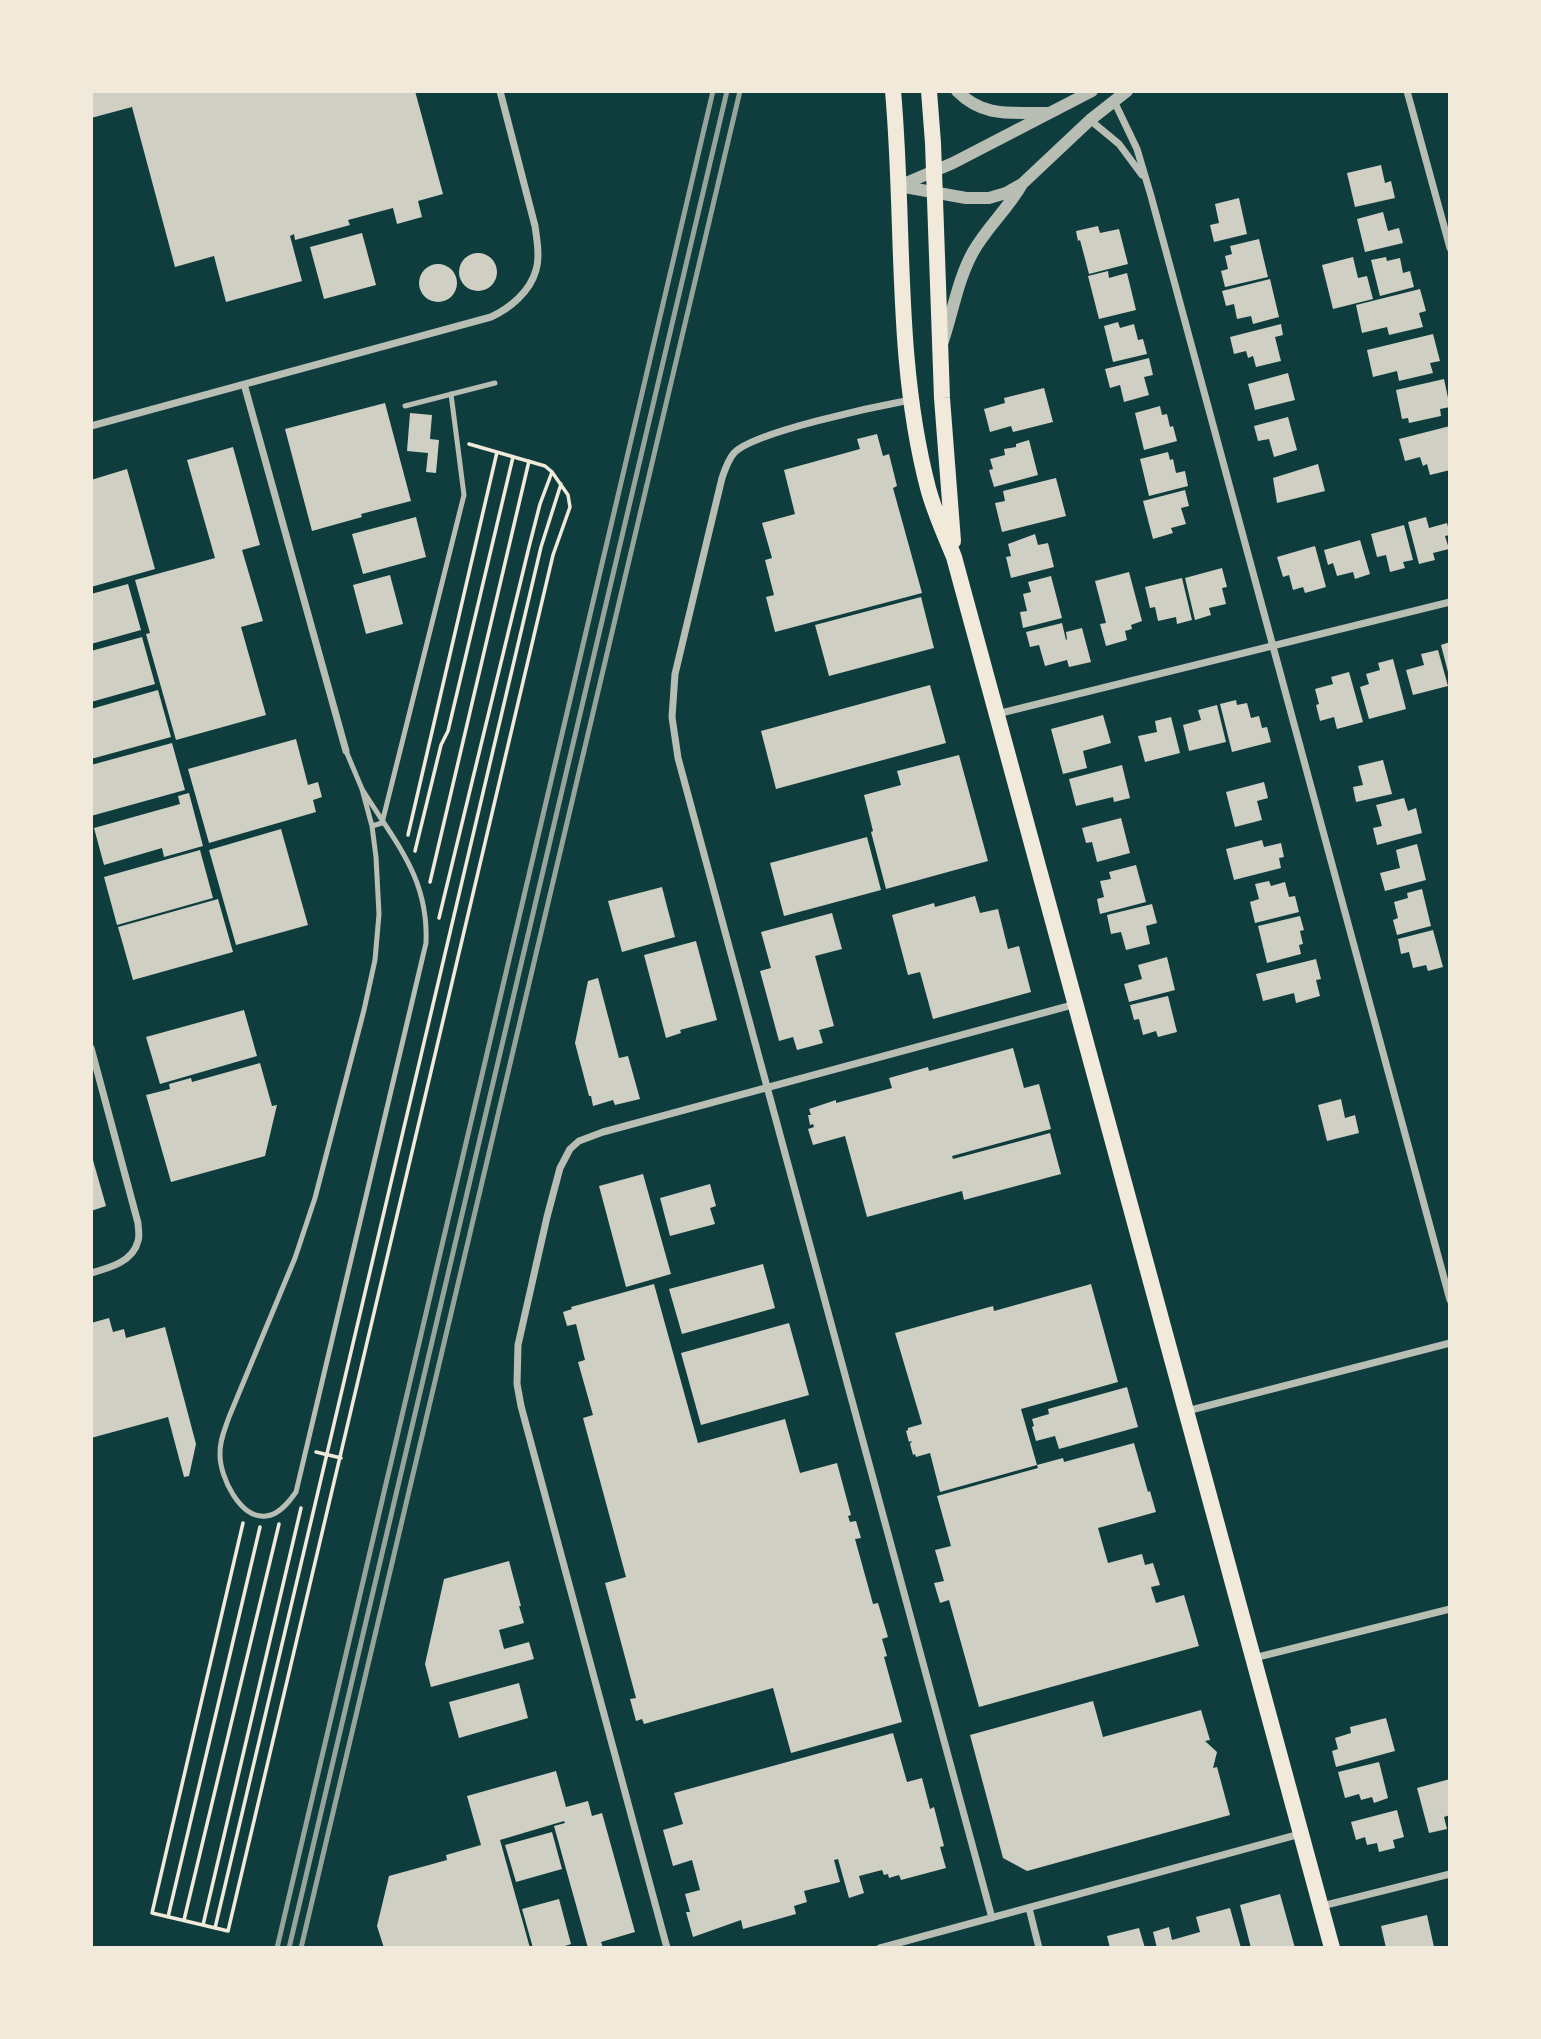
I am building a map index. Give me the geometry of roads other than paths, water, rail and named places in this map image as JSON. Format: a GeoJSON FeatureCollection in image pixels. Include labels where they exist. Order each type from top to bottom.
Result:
{"type":"FeatureCollection","features":[{"type":"Feature","properties":{"kind":"main road"},"geometry":{"type":"LineString","coordinates":[[893,91],[904,332],[911,400],[929,491],[954,557],[1332,1948]]}},
{"type":"Feature","properties":{"kind":"main road"},"geometry":{"type":"LineString","coordinates":[[929,91],[939,351],[954,557]]}},
{"type":"Feature","properties":{"kind":"street"},"geometry":{"type":"LineString","coordinates":[[91,426],[491,317],[509,308],[525,291],[536,271],[538,247],[500,91]]}},
{"type":"Feature","properties":{"kind":"street"},"geometry":{"type":"LineString","coordinates":[[957,91],[974,105],[992,112],[1051,113]]}},
{"type":"Feature","properties":{"kind":"street"},"geometry":{"type":"LineString","coordinates":[[899,186],[933,172],[1092,91]]}},
{"type":"Feature","properties":{"kind":"street"},"geometry":{"type":"LineString","coordinates":[[899,186],[966,198],[989,198],[1006,193],[1022,184],[1090,120],[1126,91]]}},
{"type":"Feature","properties":{"kind":"street"},"geometry":{"type":"LineString","coordinates":[[1407,91],[1450,248]]}},
{"type":"Feature","properties":{"kind":"street"},"geometry":{"type":"LineString","coordinates":[[1114,101],[1137,149],[1450,1300]]}},
{"type":"Feature","properties":{"kind":"street"},"geometry":{"type":"LineString","coordinates":[[1090,120],[1119,144],[1146,182]]}},
{"type":"Feature","properties":{"kind":"street"},"geometry":{"type":"LineString","coordinates":[[939,351],[951,317],[955,295],[971,256],[984,234],[1013,200],[1022,184]]}},
{"type":"Feature","properties":{"kind":"street"},"geometry":{"type":"LineString","coordinates":[[244,384],[346,751]]}},
{"type":"Feature","properties":{"kind":"street"},"geometry":{"type":"LineString","coordinates":[[911,400],[774,433],[745,445],[734,453],[722,478],[675,674],[672,717],[678,758],[992,1918]]}},
{"type":"Feature","properties":{"kind":"street"},"geometry":{"type":"LineString","coordinates":[[997,714],[1450,602]]}},
{"type":"Feature","properties":{"kind":"street"},"geometry":{"type":"LineString","coordinates":[[667,1948],[517,1384],[519,1345],[547,1217],[564,1157],[579,1141],[603,1132],[1076,1003]]}},
{"type":"Feature","properties":{"kind":"street"},"geometry":{"type":"LineString","coordinates":[[91,1048],[138,1223],[138,1240],[122,1263],[91,1273]]}},
{"type":"Feature","properties":{"kind":"street"},"geometry":{"type":"LineString","coordinates":[[1187,1411],[1450,1343]]}},
{"type":"Feature","properties":{"kind":"street"},"geometry":{"type":"LineString","coordinates":[[1253,1658],[1450,1609]]}},
{"type":"Feature","properties":{"kind":"street"},"geometry":{"type":"LineString","coordinates":[[880,1948],[1300,1834]]}},
{"type":"Feature","properties":{"kind":"street"},"geometry":{"type":"LineString","coordinates":[[1321,1907],[1450,1874]]}},
{"type":"Feature","properties":{"kind":"street"},"geometry":{"type":"LineString","coordinates":[[1029,1908],[1039,1948]]}},
{"type":"Feature","properties":{"kind":"lane"},"geometry":{"type":"LineString","coordinates":[[405,406],[495,383]]}},
{"type":"Feature","properties":{"kind":"lane"},"geometry":{"type":"LineString","coordinates":[[382,823],[464,495],[451,394]]}},
{"type":"Feature","properties":{"kind":"lane"},"geometry":{"type":"LineString","coordinates":[[346,751],[362,789],[412,867],[427,924],[426,943],[296,1492],[283,1508],[263,1516],[246,1509],[232,1492],[222,1470],[219,1454],[229,1417],[295,1258],[315,1198],[375,960],[378,937],[376,857],[372,826],[362,789]]}},
{"type":"Feature","properties":{"kind":"lane"},"geometry":{"type":"LineString","coordinates":[[372,826],[382,823]]}},
{"type":"Feature","properties":{"kind":"railway"},"geometry":{"type":"LineString","coordinates":[[277,1948],[713,91]]}},
{"type":"Feature","properties":{"kind":"railway"},"geometry":{"type":"LineString","coordinates":[[289,1948],[727,91]]}},
{"type":"Feature","properties":{"kind":"railway"},"geometry":{"type":"LineString","coordinates":[[301,1948],[740,91]]}}]}
